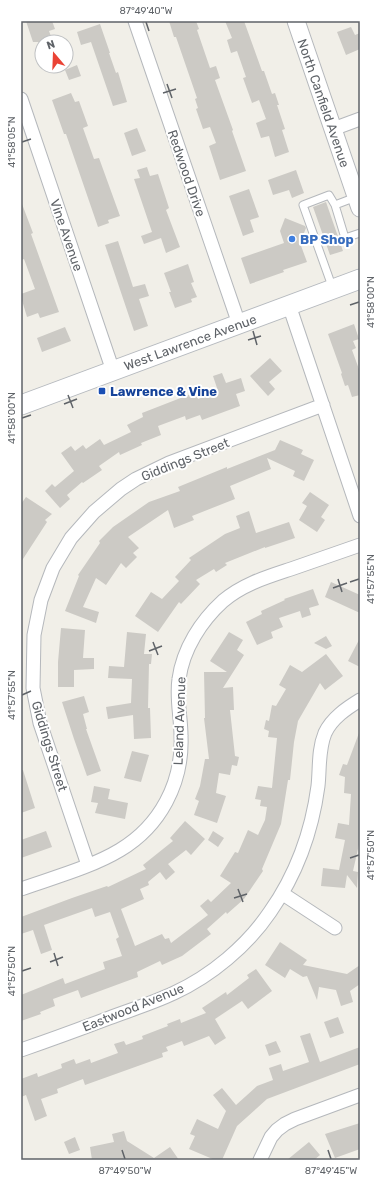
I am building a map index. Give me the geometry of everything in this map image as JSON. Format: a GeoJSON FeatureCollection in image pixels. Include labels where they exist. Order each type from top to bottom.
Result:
{"type":"FeatureCollection","features":[{"type":"Feature","properties":{"kind":"main road","name":"West Lawrence Avenue"},"geometry":{"type":"LineString","coordinates":[[21,405],[360,279]]}},
{"type":"Feature","properties":{"kind":"street","name":"Redwood Drive"},"geometry":{"type":"LineString","coordinates":[[135,21],[238,324]]}},
{"type":"Feature","properties":{"kind":"street","name":"North Canfield Avenue"},"geometry":{"type":"LineString","coordinates":[[296,21],[358,196]]}},
{"type":"Feature","properties":{"kind":"street","name":"Vine Avenue"},"geometry":{"type":"LineString","coordinates":[[21,99],[113,371]]}},
{"type":"Feature","properties":{"kind":"street"},"geometry":{"type":"LineString","coordinates":[[333,129],[360,119]]}},
{"type":"Feature","properties":{"kind":"street"},"geometry":{"type":"LineString","coordinates":[[289,306],[360,516]]}},
{"type":"Feature","properties":{"kind":"street","name":"Giddings Street"},"geometry":{"type":"LineString","coordinates":[[88,865],[40,723],[33,688],[34,635],[41,600],[53,568],[71,538],[94,512],[121,489],[136,479],[169,462],[323,405]]}},
{"type":"Feature","properties":{"kind":"street","name":"Leland Avenue"},"geometry":{"type":"LineString","coordinates":[[21,889],[107,857],[134,841],[154,820],[169,797],[177,774],[181,748],[178,708],[178,680],[185,656],[194,637],[206,619],[224,600],[246,585],[360,545]]}},
{"type":"Feature","properties":{"kind":"street","name":"Eastwood Avenue"},"geometry":{"type":"LineString","coordinates":[[21,1050],[174,993],[219,965],[254,932],[270,914],[294,872],[309,829],[318,786],[321,745],[326,731],[336,718],[360,700]]}},
{"type":"Feature","properties":{"kind":"street"},"geometry":{"type":"LineString","coordinates":[[282,894],[335,928]]}},
{"type":"Feature","properties":{"kind":"street"},"geometry":{"type":"LineString","coordinates":[[260,1160],[271,1137],[285,1124],[360,1095]]}},
{"type":"Feature","properties":{"kind":"lane"},"geometry":{"type":"LineString","coordinates":[[334,289],[303,205],[329,195],[335,205],[346,238],[360,233]]}},
{"type":"Feature","properties":{"kind":"lane"},"geometry":{"type":"LineString","coordinates":[[335,205],[358,196]]}},
{"type":"Feature","properties":{"kind":"building"},"geometry":{"type":"Polygon","coordinates":[[[26,21],[52,21],[55,29],[49,31],[50,34],[34,34],[33,42],[26,21]]]}},
{"type":"Feature","properties":{"kind":"building"},"geometry":{"type":"Polygon","coordinates":[[[169,21],[196,21],[199,29],[197,30],[210,68],[216,66],[220,78],[215,80],[246,171],[220,180],[209,146],[216,143],[210,127],[203,129],[196,109],[198,108],[195,99],[197,98],[169,21]]]}},
{"type":"Feature","properties":{"kind":"building"},"geometry":{"type":"Polygon","coordinates":[[[225,21],[244,21],[262,71],[264,71],[272,94],[275,93],[279,105],[277,105],[285,129],[282,130],[289,152],[275,157],[269,136],[261,138],[256,123],[266,119],[259,100],[252,103],[243,78],[246,77],[237,51],[231,53],[227,40],[232,38],[225,21]]]}},
{"type":"Feature","properties":{"kind":"building"},"geometry":{"type":"Polygon","coordinates":[[[100,24],[116,73],[118,72],[127,102],[113,106],[91,42],[81,45],[77,32],[100,24]]]}},
{"type":"Feature","properties":{"kind":"building"},"geometry":{"type":"Polygon","coordinates":[[[351,27],[355,35],[360,33],[360,49],[346,55],[337,32],[351,27]]]}},
{"type":"Feature","properties":{"kind":"building"},"geometry":{"type":"Polygon","coordinates":[[[77,65],[81,76],[69,80],[67,74],[74,74],[74,66],[77,65]]]}},
{"type":"Feature","properties":{"kind":"building"},"geometry":{"type":"Polygon","coordinates":[[[71,93],[75,102],[79,101],[88,126],[83,128],[94,159],[99,158],[120,216],[108,220],[109,223],[98,227],[66,134],[64,134],[52,100],[71,93]]]}},
{"type":"Feature","properties":{"kind":"building"},"geometry":{"type":"Polygon","coordinates":[[[137,128],[146,151],[132,156],[124,133],[137,128]]]}},
{"type":"Feature","properties":{"kind":"building"},"geometry":{"type":"Polygon","coordinates":[[[147,167],[150,176],[158,174],[169,208],[166,210],[180,247],[166,253],[161,238],[144,244],[141,236],[152,232],[134,179],[140,178],[137,170],[147,167]]]}},
{"type":"Feature","properties":{"kind":"building"},"geometry":{"type":"Polygon","coordinates":[[[296,170],[304,193],[292,198],[289,190],[273,195],[268,180],[296,170]]]}},
{"type":"Feature","properties":{"kind":"building"},"geometry":{"type":"Polygon","coordinates":[[[249,189],[259,217],[250,220],[254,232],[243,236],[229,196],[249,189]]]}},
{"type":"Feature","properties":{"kind":"building"},"geometry":{"type":"Polygon","coordinates":[[[326,202],[343,251],[330,255],[313,207],[326,202]]]}},
{"type":"Feature","properties":{"kind":"building"},"geometry":{"type":"Polygon","coordinates":[[[21,204],[33,233],[31,234],[59,312],[40,318],[38,313],[27,317],[21,297],[21,294],[35,289],[24,259],[21,260],[21,204]]]}},
{"type":"Feature","properties":{"kind":"building"},"geometry":{"type":"Polygon","coordinates":[[[285,218],[305,226],[306,228],[300,243],[307,262],[250,284],[241,258],[284,243],[280,231],[285,218]]]}},
{"type":"Feature","properties":{"kind":"building"},"geometry":{"type":"Polygon","coordinates":[[[118,241],[133,287],[145,284],[149,296],[139,299],[148,326],[134,331],[105,245],[118,241]]]}},
{"type":"Feature","properties":{"kind":"building"},"geometry":{"type":"Polygon","coordinates":[[[188,264],[194,282],[191,283],[197,297],[191,299],[192,302],[175,308],[164,273],[188,264]]]}},
{"type":"Feature","properties":{"kind":"building"},"geometry":{"type":"Polygon","coordinates":[[[354,324],[359,339],[353,341],[356,348],[352,350],[360,372],[360,395],[352,397],[348,385],[345,386],[328,334],[354,324]]]}},
{"type":"Feature","properties":{"kind":"building"},"geometry":{"type":"Polygon","coordinates":[[[65,327],[71,341],[42,352],[37,338],[65,327]]]}},
{"type":"Feature","properties":{"kind":"building"},"geometry":{"type":"Polygon","coordinates":[[[270,358],[282,371],[269,382],[275,389],[268,396],[250,376],[270,358]]]}},
{"type":"Feature","properties":{"kind":"building"},"geometry":{"type":"Polygon","coordinates":[[[222,373],[226,383],[241,378],[245,391],[236,394],[240,406],[202,420],[200,415],[186,420],[185,416],[158,426],[161,435],[141,443],[142,445],[120,455],[119,452],[99,466],[102,470],[83,483],[82,482],[67,495],[70,499],[60,508],[45,491],[52,484],[55,487],[74,471],[61,453],[71,446],[75,451],[83,445],[86,449],[100,439],[104,445],[131,432],[127,425],[143,417],[142,413],[196,392],[198,399],[218,391],[213,376],[222,373]]]}},
{"type":"Feature","properties":{"kind":"building"},"geometry":{"type":"Polygon","coordinates":[[[280,440],[303,450],[301,454],[314,460],[304,481],[293,476],[295,471],[267,458],[271,469],[230,486],[235,499],[192,516],[194,520],[174,528],[168,510],[128,537],[139,548],[133,553],[137,557],[126,568],[121,563],[106,585],[96,578],[83,607],[99,612],[96,623],[65,611],[79,576],[78,575],[100,543],[99,541],[113,527],[149,502],[180,491],[178,487],[227,467],[227,469],[275,450],[280,440]]]}},
{"type":"Feature","properties":{"kind":"building"},"geometry":{"type":"Polygon","coordinates":[[[310,492],[329,505],[321,517],[325,520],[317,532],[299,520],[307,506],[302,503],[310,492]]]}},
{"type":"Feature","properties":{"kind":"building"},"geometry":{"type":"Polygon","coordinates":[[[26,497],[52,514],[45,520],[47,522],[21,562],[21,504],[26,497]]]}},
{"type":"Feature","properties":{"kind":"building"},"geometry":{"type":"Polygon","coordinates":[[[249,511],[256,533],[289,522],[295,538],[265,547],[225,563],[227,565],[216,572],[214,569],[196,580],[200,584],[181,604],[179,602],[158,632],[135,616],[151,592],[162,599],[179,581],[175,577],[191,560],[189,558],[225,534],[240,528],[236,516],[249,511]]]}},
{"type":"Feature","properties":{"kind":"building"},"geometry":{"type":"Polygon","coordinates":[[[331,582],[360,595],[360,613],[325,597],[331,582]]]}},
{"type":"Feature","properties":{"kind":"building"},"geometry":{"type":"Polygon","coordinates":[[[313,589],[319,605],[309,608],[311,615],[302,618],[300,611],[279,618],[283,627],[271,632],[273,638],[257,645],[246,622],[262,614],[261,611],[285,600],[284,599],[313,589]]]}},
{"type":"Feature","properties":{"kind":"building"},"geometry":{"type":"Polygon","coordinates":[[[61,628],[85,630],[83,658],[94,658],[94,669],[74,670],[74,687],[58,687],[58,662],[61,628]]]}},
{"type":"Feature","properties":{"kind":"building"},"geometry":{"type":"Polygon","coordinates":[[[127,632],[146,634],[144,654],[152,654],[151,664],[149,664],[148,708],[150,708],[151,738],[134,739],[133,715],[108,719],[106,707],[131,703],[132,679],[108,678],[109,666],[124,667],[127,632]]]}},
{"type":"Feature","properties":{"kind":"building"},"geometry":{"type":"Polygon","coordinates":[[[229,632],[243,640],[237,650],[244,655],[223,688],[233,687],[234,710],[230,710],[235,756],[239,757],[237,766],[232,765],[230,775],[219,773],[216,793],[226,796],[217,823],[194,815],[199,801],[195,799],[200,786],[205,759],[209,759],[204,718],[204,672],[227,672],[210,661],[229,632]]]}},
{"type":"Feature","properties":{"kind":"building"},"geometry":{"type":"Polygon","coordinates":[[[326,636],[332,646],[326,649],[314,643],[326,636]]]}},
{"type":"Feature","properties":{"kind":"building"},"geometry":{"type":"Polygon","coordinates":[[[360,638],[360,667],[348,661],[360,638]]]}},
{"type":"Feature","properties":{"kind":"building"},"geometry":{"type":"Polygon","coordinates":[[[326,654],[343,676],[325,690],[320,683],[298,721],[290,780],[288,780],[281,824],[262,869],[263,871],[244,899],[227,914],[226,912],[207,929],[211,934],[182,956],[162,965],[160,961],[137,972],[138,977],[81,998],[78,990],[53,999],[55,1006],[40,1012],[41,1014],[21,1021],[21,995],[63,978],[65,984],[105,969],[103,962],[122,956],[116,939],[119,937],[110,912],[95,917],[92,908],[44,925],[52,950],[41,954],[33,930],[21,934],[21,917],[72,898],[107,886],[108,887],[146,869],[143,865],[173,841],[170,838],[185,821],[205,839],[191,855],[186,850],[168,864],[175,872],[166,880],[160,872],[148,882],[149,885],[140,889],[144,899],[121,909],[135,946],[162,934],[165,939],[169,938],[171,943],[208,915],[200,906],[208,899],[211,902],[231,883],[220,876],[235,852],[238,853],[248,830],[258,835],[265,820],[267,807],[260,806],[261,800],[255,799],[258,786],[272,788],[277,738],[268,737],[269,731],[264,729],[266,720],[269,721],[272,705],[276,706],[286,689],[279,685],[290,665],[302,672],[326,654]]]}},
{"type":"Feature","properties":{"kind":"building"},"geometry":{"type":"Polygon","coordinates":[[[84,696],[89,712],[83,714],[86,729],[101,771],[87,776],[62,702],[84,696]]]}},
{"type":"Feature","properties":{"kind":"building"},"geometry":{"type":"Polygon","coordinates":[[[359,733],[360,840],[353,871],[358,872],[357,888],[347,875],[345,888],[321,886],[323,868],[339,870],[345,840],[335,838],[338,823],[349,825],[351,794],[344,793],[345,777],[339,775],[343,764],[347,765],[359,733]]]}},
{"type":"Feature","properties":{"kind":"building"},"geometry":{"type":"Polygon","coordinates":[[[132,751],[149,755],[141,782],[124,778],[132,751]]]}},
{"type":"Feature","properties":{"kind":"building"},"geometry":{"type":"Polygon","coordinates":[[[21,770],[23,770],[35,808],[21,813],[21,770]]]}},
{"type":"Feature","properties":{"kind":"building"},"geometry":{"type":"Polygon","coordinates":[[[94,786],[110,789],[108,799],[128,803],[125,819],[95,813],[98,803],[91,802],[94,786]]]}},
{"type":"Feature","properties":{"kind":"building"},"geometry":{"type":"Polygon","coordinates":[[[46,831],[52,847],[21,858],[21,840],[46,831]]]}},
{"type":"Feature","properties":{"kind":"building"},"geometry":{"type":"Polygon","coordinates":[[[213,831],[224,838],[218,847],[208,840],[213,831]]]}},
{"type":"Feature","properties":{"kind":"building"},"geometry":{"type":"Polygon","coordinates":[[[280,942],[307,960],[303,965],[347,974],[360,965],[360,984],[350,991],[353,1002],[341,1006],[336,990],[319,987],[317,1000],[307,976],[303,977],[290,969],[285,978],[265,965],[280,942]]]}},
{"type":"Feature","properties":{"kind":"building"},"geometry":{"type":"Polygon","coordinates":[[[256,969],[272,991],[248,1009],[242,1001],[215,1019],[226,1038],[215,1045],[209,1036],[184,1046],[182,1041],[166,1047],[168,1051],[162,1053],[163,1057],[85,1085],[83,1079],[57,1089],[58,1093],[41,1099],[47,1116],[35,1121],[26,1095],[21,1097],[21,1079],[37,1073],[38,1077],[62,1068],[61,1064],[74,1059],[76,1064],[90,1059],[91,1063],[118,1053],[114,1044],[124,1041],[126,1045],[143,1039],[142,1036],[168,1026],[167,1024],[180,1019],[181,1023],[206,1013],[202,1008],[226,992],[227,995],[249,978],[247,975],[256,969]]]}},
{"type":"Feature","properties":{"kind":"building"},"geometry":{"type":"Polygon","coordinates":[[[338,1017],[344,1033],[330,1038],[324,1022],[338,1017]]]}},
{"type":"Feature","properties":{"kind":"building"},"geometry":{"type":"Polygon","coordinates":[[[310,1033],[320,1062],[360,1047],[360,1064],[267,1099],[237,1126],[222,1160],[215,1160],[189,1149],[195,1136],[190,1134],[197,1119],[218,1129],[226,1111],[213,1095],[222,1088],[236,1105],[257,1086],[273,1080],[269,1068],[281,1064],[283,1071],[309,1062],[300,1036],[310,1033]]]}},
{"type":"Feature","properties":{"kind":"building"},"geometry":{"type":"Polygon","coordinates":[[[276,1041],[281,1052],[269,1056],[265,1045],[276,1041]]]}},
{"type":"Feature","properties":{"kind":"building"},"geometry":{"type":"Polygon","coordinates":[[[360,1123],[360,1149],[335,1158],[325,1134],[360,1123]]]}},
{"type":"Feature","properties":{"kind":"building"},"geometry":{"type":"Polygon","coordinates":[[[124,1131],[127,1141],[154,1158],[170,1147],[179,1160],[92,1160],[90,1147],[114,1142],[112,1134],[124,1131]]]}},
{"type":"Feature","properties":{"kind":"building"},"geometry":{"type":"Polygon","coordinates":[[[75,1137],[80,1150],[69,1154],[64,1142],[75,1137]]]}},
{"type":"Feature","properties":{"kind":"building"},"geometry":{"type":"Polygon","coordinates":[[[309,1142],[320,1155],[314,1160],[287,1160],[309,1142]]]}},
{"type":"Feature","properties":{"kind":"place","name":"BP Shop"},"geometry":{"type":"Point","coordinates":[292,239]}},
{"type":"Feature","properties":{"kind":"place","name":"Lawrence & Vine"},"geometry":{"type":"Point","coordinates":[102,391]}}]}
